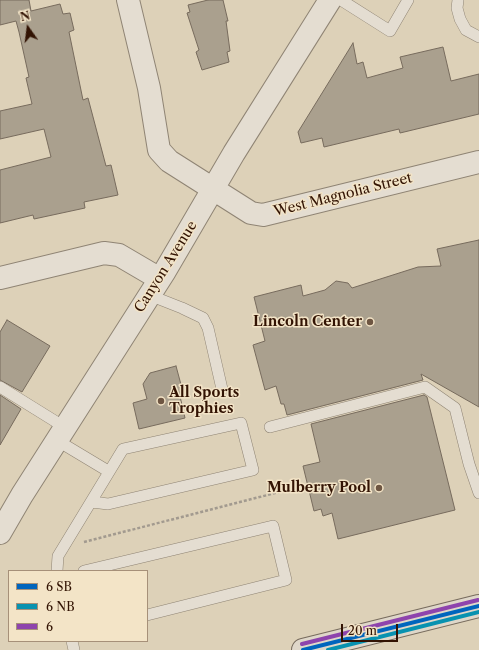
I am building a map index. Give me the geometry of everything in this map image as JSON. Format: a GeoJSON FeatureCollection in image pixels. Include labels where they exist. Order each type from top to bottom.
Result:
{"type":"FeatureCollection","features":[{"type":"Feature","properties":{"kind":"main road"},"geometry":{"type":"LineString","coordinates":[[302,650],[479,606]]}},
{"type":"Feature","properties":{"kind":"street","name":"West Magnolia Street"},"geometry":{"type":"LineString","coordinates":[[128,0],[149,88],[159,150],[169,161],[251,213],[263,215],[479,162]]}},
{"type":"Feature","properties":{"kind":"street","name":"Canyon Avenue"},"geometry":{"type":"LineString","coordinates":[[0,533],[154,287],[330,0]]}},
{"type":"Feature","properties":{"kind":"street"},"geometry":{"type":"LineString","coordinates":[[0,278],[104,253],[119,255],[154,287]]}},
{"type":"Feature","properties":{"kind":"lane"},"geometry":{"type":"LineString","coordinates":[[341,0],[390,31],[408,0]]}},
{"type":"Feature","properties":{"kind":"lane"},"geometry":{"type":"LineString","coordinates":[[458,0],[457,8],[460,20],[466,30],[479,37]]}},
{"type":"Feature","properties":{"kind":"lane"},"geometry":{"type":"LineString","coordinates":[[154,287],[182,308],[203,318],[208,328],[222,389]]}},
{"type":"Feature","properties":{"kind":"lane"},"geometry":{"type":"LineString","coordinates":[[0,387],[108,471]]}},
{"type":"Feature","properties":{"kind":"lane"},"geometry":{"type":"LineString","coordinates":[[270,427],[425,387],[456,408],[469,464],[479,493]]}},
{"type":"Feature","properties":{"kind":"lane"},"geometry":{"type":"LineString","coordinates":[[57,570],[58,556],[92,502],[108,471],[123,449],[241,423],[253,470],[108,504],[92,502]]}},
{"type":"Feature","properties":{"kind":"lane"},"geometry":{"type":"LineString","coordinates":[[88,570],[272,526],[286,580],[148,615]]}},
{"type":"Feature","properties":{"kind":"path"},"geometry":{"type":"LineString","coordinates":[[78,544],[287,490]]}},
{"type":"Feature","properties":{"kind":"building"},"geometry":{"type":"Polygon","coordinates":[[[0,0],[29,0],[31,11],[60,4],[63,14],[70,13],[74,30],[69,32],[83,100],[88,98],[106,166],[111,165],[118,195],[84,202],[85,208],[34,219],[33,215],[0,223],[0,170],[51,157],[44,129],[0,139],[0,111],[32,104],[26,78],[29,77],[16,21],[0,25],[0,0]]]}},
{"type":"Feature","properties":{"kind":"building"},"geometry":{"type":"Polygon","coordinates":[[[208,0],[223,0],[228,21],[226,21],[230,51],[227,52],[229,62],[202,70],[196,52],[199,50],[187,13],[190,12],[188,5],[208,0]]]}},
{"type":"Feature","properties":{"kind":"building"},"geometry":{"type":"Polygon","coordinates":[[[353,43],[357,64],[363,62],[367,78],[403,68],[400,57],[443,47],[451,81],[479,74],[479,114],[400,133],[399,129],[324,147],[322,138],[301,143],[298,132],[353,43]]]}},
{"type":"Feature","properties":{"kind":"building","name":"Lincoln Center"},"geometry":{"type":"Polygon","coordinates":[[[479,240],[479,407],[421,374],[423,380],[287,415],[284,404],[281,404],[276,386],[265,390],[253,345],[265,341],[254,297],[301,285],[303,296],[325,290],[336,281],[348,283],[352,288],[418,267],[441,266],[437,249],[479,240]]]}},
{"type":"Feature","properties":{"kind":"building"},"geometry":{"type":"Polygon","coordinates":[[[7,320],[50,346],[22,392],[0,380],[0,332],[7,320]]]}},
{"type":"Feature","properties":{"kind":"building","name":"All Sports Trophies"},"geometry":{"type":"Polygon","coordinates":[[[176,366],[183,392],[179,392],[185,418],[139,429],[133,403],[147,399],[143,384],[150,373],[176,366]]]}},
{"type":"Feature","properties":{"kind":"building"},"geometry":{"type":"Polygon","coordinates":[[[0,395],[21,409],[0,445],[0,395]]]}},
{"type":"Feature","properties":{"kind":"building","name":"Mulberry Pool"},"geometry":{"type":"Polygon","coordinates":[[[424,395],[427,397],[455,510],[338,539],[332,513],[323,516],[321,509],[314,511],[303,466],[320,462],[311,424],[424,395]]]}},
{"type":"Feature","properties":{"kind":"transit line","name":"6"},"geometry":{"type":"LineString","coordinates":[[302,644],[478,600]]}},
{"type":"Feature","properties":{"kind":"transit line"},"geometry":{"type":"LineString","coordinates":[[303,650],[479,606]]}},
{"type":"Feature","properties":{"kind":"transit line"},"geometry":{"type":"LineString","coordinates":[[328,650],[479,612]]}},
{"type":"Feature","properties":{"kind":"place","name":"Lincoln Center"},"geometry":{"type":"Point","coordinates":[370,322]}},
{"type":"Feature","properties":{"kind":"place","name":"All Sports Trophies"},"geometry":{"type":"Point","coordinates":[161,401]}},
{"type":"Feature","properties":{"kind":"place","name":"Mulberry Pool"},"geometry":{"type":"Point","coordinates":[379,488]}}]}
